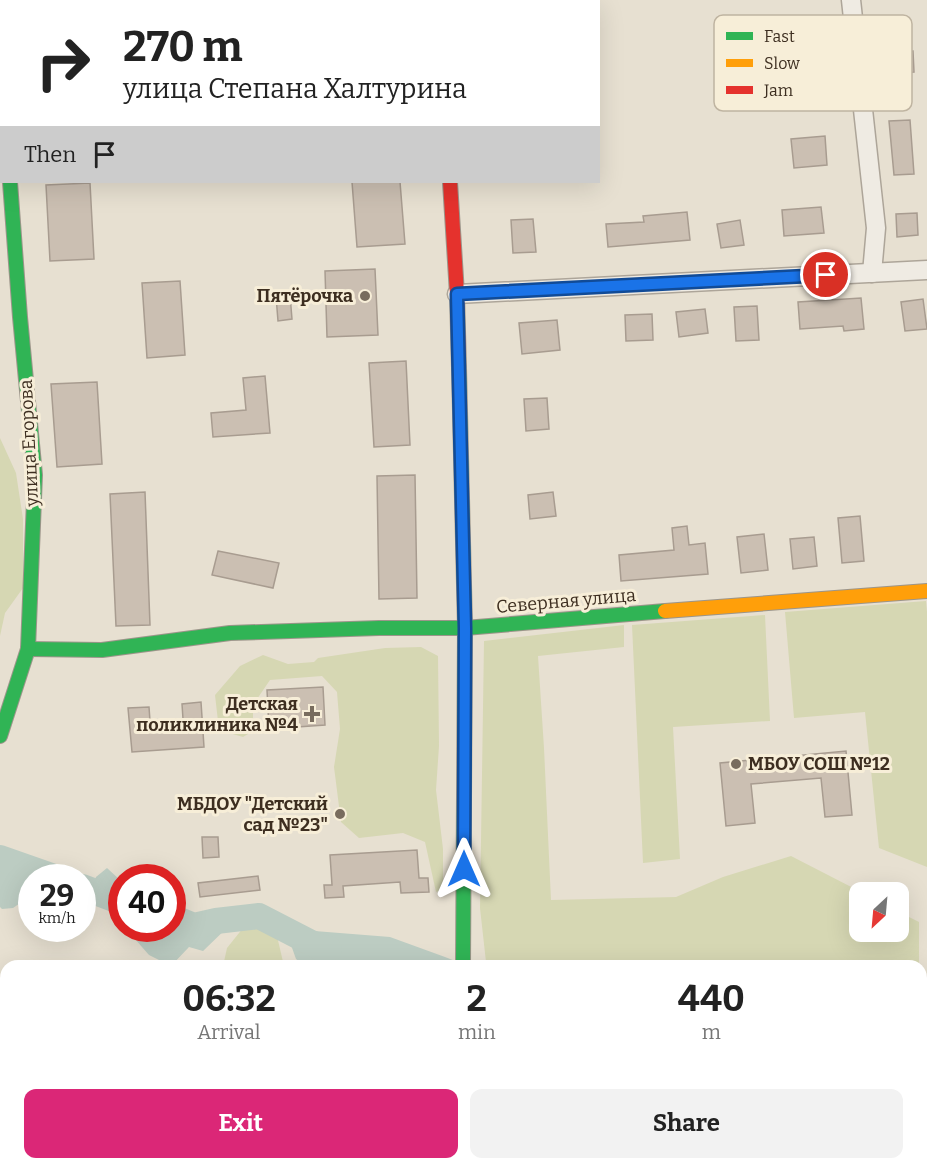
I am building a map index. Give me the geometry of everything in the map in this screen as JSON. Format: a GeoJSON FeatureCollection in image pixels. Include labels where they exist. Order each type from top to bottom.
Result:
{"type":"FeatureCollection","features":[{"type":"Feature","properties":{"kind":"street"},"geometry":{"type":"LineString","coordinates":[[851,0],[853,15]]}},
{"type":"Feature","properties":{"kind":"street"},"geometry":{"type":"LineString","coordinates":[[863,111],[876,228],[872,273]]}},
{"type":"Feature","properties":{"kind":"street","name":"улица Егорова"},"geometry":{"type":"LineString","coordinates":[[0,736],[28,650],[35,475],[10,183]]}},
{"type":"Feature","properties":{"kind":"street"},"geometry":{"type":"LineString","coordinates":[[450,183],[457,294],[465,628],[463,960]]}},
{"type":"Feature","properties":{"kind":"street"},"geometry":{"type":"LineString","coordinates":[[457,294],[927,270]]}},
{"type":"Feature","properties":{"kind":"street","name":"Северная улица"},"geometry":{"type":"LineString","coordinates":[[28,650],[102,650],[230,633],[380,628],[465,628],[927,591]]}},
{"type":"Feature","properties":{"kind":"green space"},"geometry":{"type":"Polygon","coordinates":[[[0,438],[16,473],[23,519],[23,588],[5,613],[0,636],[0,438]]]}},
{"type":"Feature","properties":{"kind":"green space"},"geometry":{"type":"Polygon","coordinates":[[[926,601],[927,867],[879,848],[865,712],[794,718],[785,612],[926,601]]]}},
{"type":"Feature","properties":{"kind":"green space"},"geometry":{"type":"Polygon","coordinates":[[[765,615],[770,721],[673,727],[680,859],[643,863],[632,625],[765,615]]]}},
{"type":"Feature","properties":{"kind":"green space"},"geometry":{"type":"Polygon","coordinates":[[[624,625],[624,647],[538,656],[551,900],[676,897],[723,877],[791,856],[849,886],[849,942],[909,942],[909,917],[919,922],[919,960],[486,960],[480,908],[484,641],[624,625]]]}},
{"type":"Feature","properties":{"kind":"green space"},"geometry":{"type":"Polygon","coordinates":[[[421,647],[438,656],[439,746],[436,790],[443,849],[443,889],[436,892],[425,842],[403,833],[359,838],[341,822],[334,767],[340,729],[337,692],[322,676],[270,680],[253,705],[253,731],[243,737],[219,730],[215,695],[240,666],[263,655],[288,664],[314,662],[318,658],[385,648],[421,647]]]}},
{"type":"Feature","properties":{"kind":"green space"},"geometry":{"type":"Polygon","coordinates":[[[247,923],[277,936],[283,960],[224,960],[227,948],[247,923]]]}},
{"type":"Feature","properties":{"kind":"shaded area"},"geometry":{"type":"Polygon","coordinates":[[[14,855],[26,860],[27,864],[18,864],[18,904],[13,908],[2,909],[0,907],[0,869],[14,855]]]}},
{"type":"Feature","properties":{"kind":"shaded area"},"geometry":{"type":"Polygon","coordinates":[[[108,869],[108,904],[96,896],[96,877],[108,869]]]}},
{"type":"Feature","properties":{"kind":"shaded area"},"geometry":{"type":"Polygon","coordinates":[[[186,911],[195,922],[226,916],[231,924],[203,951],[189,947],[177,960],[159,960],[149,955],[138,942],[186,942],[186,911]]]}},
{"type":"Feature","properties":{"kind":"shaded area"},"geometry":{"type":"Polygon","coordinates":[[[302,930],[390,937],[452,960],[297,960],[291,945],[302,930]]]}},
{"type":"Feature","properties":{"kind":"building"},"geometry":{"type":"Polygon","coordinates":[[[912,51],[914,72],[912,72],[912,51]]]}},
{"type":"Feature","properties":{"kind":"building"},"geometry":{"type":"Polygon","coordinates":[[[910,120],[914,174],[894,175],[889,121],[910,120]]]}},
{"type":"Feature","properties":{"kind":"building"},"geometry":{"type":"Polygon","coordinates":[[[825,136],[827,165],[794,168],[791,139],[825,136]]]}},
{"type":"Feature","properties":{"kind":"building"},"geometry":{"type":"Polygon","coordinates":[[[90,183],[94,259],[50,261],[46,185],[90,183]]]}},
{"type":"Feature","properties":{"kind":"building"},"geometry":{"type":"Polygon","coordinates":[[[352,183],[400,183],[405,244],[357,247],[352,183]]]}},
{"type":"Feature","properties":{"kind":"building"},"geometry":{"type":"Polygon","coordinates":[[[821,207],[824,233],[784,236],[782,210],[821,207]]]}},
{"type":"Feature","properties":{"kind":"building"},"geometry":{"type":"Polygon","coordinates":[[[687,212],[690,240],[608,247],[606,224],[644,222],[643,216],[687,212]]]}},
{"type":"Feature","properties":{"kind":"building"},"geometry":{"type":"Polygon","coordinates":[[[917,213],[918,235],[897,237],[896,214],[917,213]]]}},
{"type":"Feature","properties":{"kind":"building"},"geometry":{"type":"Polygon","coordinates":[[[533,219],[536,252],[513,253],[511,220],[533,219]]]}},
{"type":"Feature","properties":{"kind":"building"},"geometry":{"type":"Polygon","coordinates":[[[740,220],[744,245],[721,248],[717,224],[740,220]]]}},
{"type":"Feature","properties":{"kind":"building"},"geometry":{"type":"Polygon","coordinates":[[[375,269],[378,335],[327,337],[325,271],[375,269]]]}},
{"type":"Feature","properties":{"kind":"building"},"geometry":{"type":"Polygon","coordinates":[[[180,281],[185,355],[147,358],[142,283],[180,281]]]}},
{"type":"Feature","properties":{"kind":"building"},"geometry":{"type":"Polygon","coordinates":[[[290,295],[292,319],[278,321],[276,296],[290,295]]]}},
{"type":"Feature","properties":{"kind":"building"},"geometry":{"type":"Polygon","coordinates":[[[861,298],[864,329],[844,331],[843,326],[800,329],[798,302],[861,298]]]}},
{"type":"Feature","properties":{"kind":"building"},"geometry":{"type":"Polygon","coordinates":[[[923,299],[927,329],[905,331],[901,302],[923,299]]]}},
{"type":"Feature","properties":{"kind":"building"},"geometry":{"type":"Polygon","coordinates":[[[757,306],[759,340],[736,341],[734,307],[757,306]]]}},
{"type":"Feature","properties":{"kind":"building"},"geometry":{"type":"Polygon","coordinates":[[[705,309],[708,333],[679,337],[676,312],[705,309]]]}},
{"type":"Feature","properties":{"kind":"building"},"geometry":{"type":"Polygon","coordinates":[[[652,314],[653,340],[626,341],[625,315],[652,314]]]}},
{"type":"Feature","properties":{"kind":"building"},"geometry":{"type":"Polygon","coordinates":[[[557,320],[560,350],[522,354],[519,323],[557,320]]]}},
{"type":"Feature","properties":{"kind":"building"},"geometry":{"type":"Polygon","coordinates":[[[406,361],[410,445],[374,447],[369,363],[406,361]]]}},
{"type":"Feature","properties":{"kind":"building"},"geometry":{"type":"Polygon","coordinates":[[[265,376],[270,433],[213,437],[211,413],[246,410],[243,378],[265,376]]]}},
{"type":"Feature","properties":{"kind":"building"},"geometry":{"type":"Polygon","coordinates":[[[97,382],[102,464],[57,467],[51,384],[97,382]]]}},
{"type":"Feature","properties":{"kind":"building"},"geometry":{"type":"Polygon","coordinates":[[[547,398],[549,429],[526,431],[524,399],[547,398]]]}},
{"type":"Feature","properties":{"kind":"building"},"geometry":{"type":"Polygon","coordinates":[[[415,475],[417,598],[379,599],[377,476],[415,475]]]}},
{"type":"Feature","properties":{"kind":"building"},"geometry":{"type":"Polygon","coordinates":[[[145,492],[150,625],[116,626],[110,494],[145,492]]]}},
{"type":"Feature","properties":{"kind":"building"},"geometry":{"type":"Polygon","coordinates":[[[553,492],[556,516],[530,519],[528,495],[553,492]]]}},
{"type":"Feature","properties":{"kind":"building"},"geometry":{"type":"Polygon","coordinates":[[[860,516],[864,561],[842,563],[838,518],[860,516]]]}},
{"type":"Feature","properties":{"kind":"building"},"geometry":{"type":"Polygon","coordinates":[[[687,526],[689,545],[705,543],[708,574],[621,581],[619,555],[674,550],[672,528],[687,526]]]}},
{"type":"Feature","properties":{"kind":"building"},"geometry":{"type":"Polygon","coordinates":[[[764,534],[768,570],[741,573],[737,537],[764,534]]]}},
{"type":"Feature","properties":{"kind":"building"},"geometry":{"type":"Polygon","coordinates":[[[814,537],[817,566],[793,569],[790,539],[814,537]]]}},
{"type":"Feature","properties":{"kind":"building"},"geometry":{"type":"Polygon","coordinates":[[[218,551],[279,563],[273,588],[212,575],[218,551]]]}},
{"type":"Feature","properties":{"kind":"building"},"geometry":{"type":"Polygon","coordinates":[[[323,687],[325,725],[269,729],[267,690],[323,687]]]}},
{"type":"Feature","properties":{"kind":"building"},"geometry":{"type":"Polygon","coordinates":[[[201,702],[204,747],[132,752],[128,708],[149,707],[150,721],[183,719],[182,704],[201,702]]]}},
{"type":"Feature","properties":{"kind":"building"},"geometry":{"type":"Polygon","coordinates":[[[846,751],[852,815],[825,817],[821,778],[751,784],[755,823],[726,826],[720,763],[846,751]]]}},
{"type":"Feature","properties":{"kind":"building"},"geometry":{"type":"Polygon","coordinates":[[[202,837],[218,837],[219,857],[203,858],[202,837]]]}},
{"type":"Feature","properties":{"kind":"building"},"geometry":{"type":"Polygon","coordinates":[[[417,850],[419,878],[428,878],[429,892],[401,893],[400,882],[343,886],[344,897],[325,898],[324,885],[332,885],[330,855],[417,850]]]}},
{"type":"Feature","properties":{"kind":"building"},"geometry":{"type":"Polygon","coordinates":[[[258,876],[260,890],[200,897],[198,883],[258,876]]]}},
{"type":"Feature","properties":{"kind":"waterway"},"geometry":{"type":"LineString","coordinates":[[0,858],[18,864]]}},
{"type":"Feature","properties":{"kind":"waterway"},"geometry":{"type":"LineString","coordinates":[[96,892],[108,897]]}},
{"type":"Feature","properties":{"kind":"waterway"},"geometry":{"type":"LineString","coordinates":[[186,923],[194,926],[259,916],[321,948],[329,949]]}},
{"type":"Feature","properties":{"kind":"traffic: fast"},"geometry":{"type":"LineString","coordinates":[[0,736],[28,649],[35,475],[10,183]]}},
{"type":"Feature","properties":{"kind":"traffic: fast"},"geometry":{"type":"LineString","coordinates":[[459,368],[465,628],[463,960]]}},
{"type":"Feature","properties":{"kind":"traffic: fast"},"geometry":{"type":"LineString","coordinates":[[28,649],[102,650],[230,633],[379,628],[465,628],[665,611]]}},
{"type":"Feature","properties":{"kind":"traffic: slow"},"geometry":{"type":"LineString","coordinates":[[665,611],[927,591]]}},
{"type":"Feature","properties":{"kind":"traffic: jam"},"geometry":{"type":"LineString","coordinates":[[450,183],[459,368]]}},
{"type":"Feature","properties":{"kind":"place","name":"Пятёрочка"},"geometry":{"type":"Point","coordinates":[365,296]}},
{"type":"Feature","properties":{"kind":"place","name":"Детская поликлиника №4"},"geometry":{"type":"Point","coordinates":[312,714]}},
{"type":"Feature","properties":{"kind":"place","name":"МБОУ СОШ №12"},"geometry":{"type":"Point","coordinates":[736,764]}},
{"type":"Feature","properties":{"kind":"place","name":"МБДОУ \"Детский сад №23\""},"geometry":{"type":"Point","coordinates":[340,814]}},
{"type":"Feature","properties":{"kind":"route"},"geometry":{"type":"LineString","coordinates":[[464,869],[465,628],[457,294],[826,275]]}}]}
